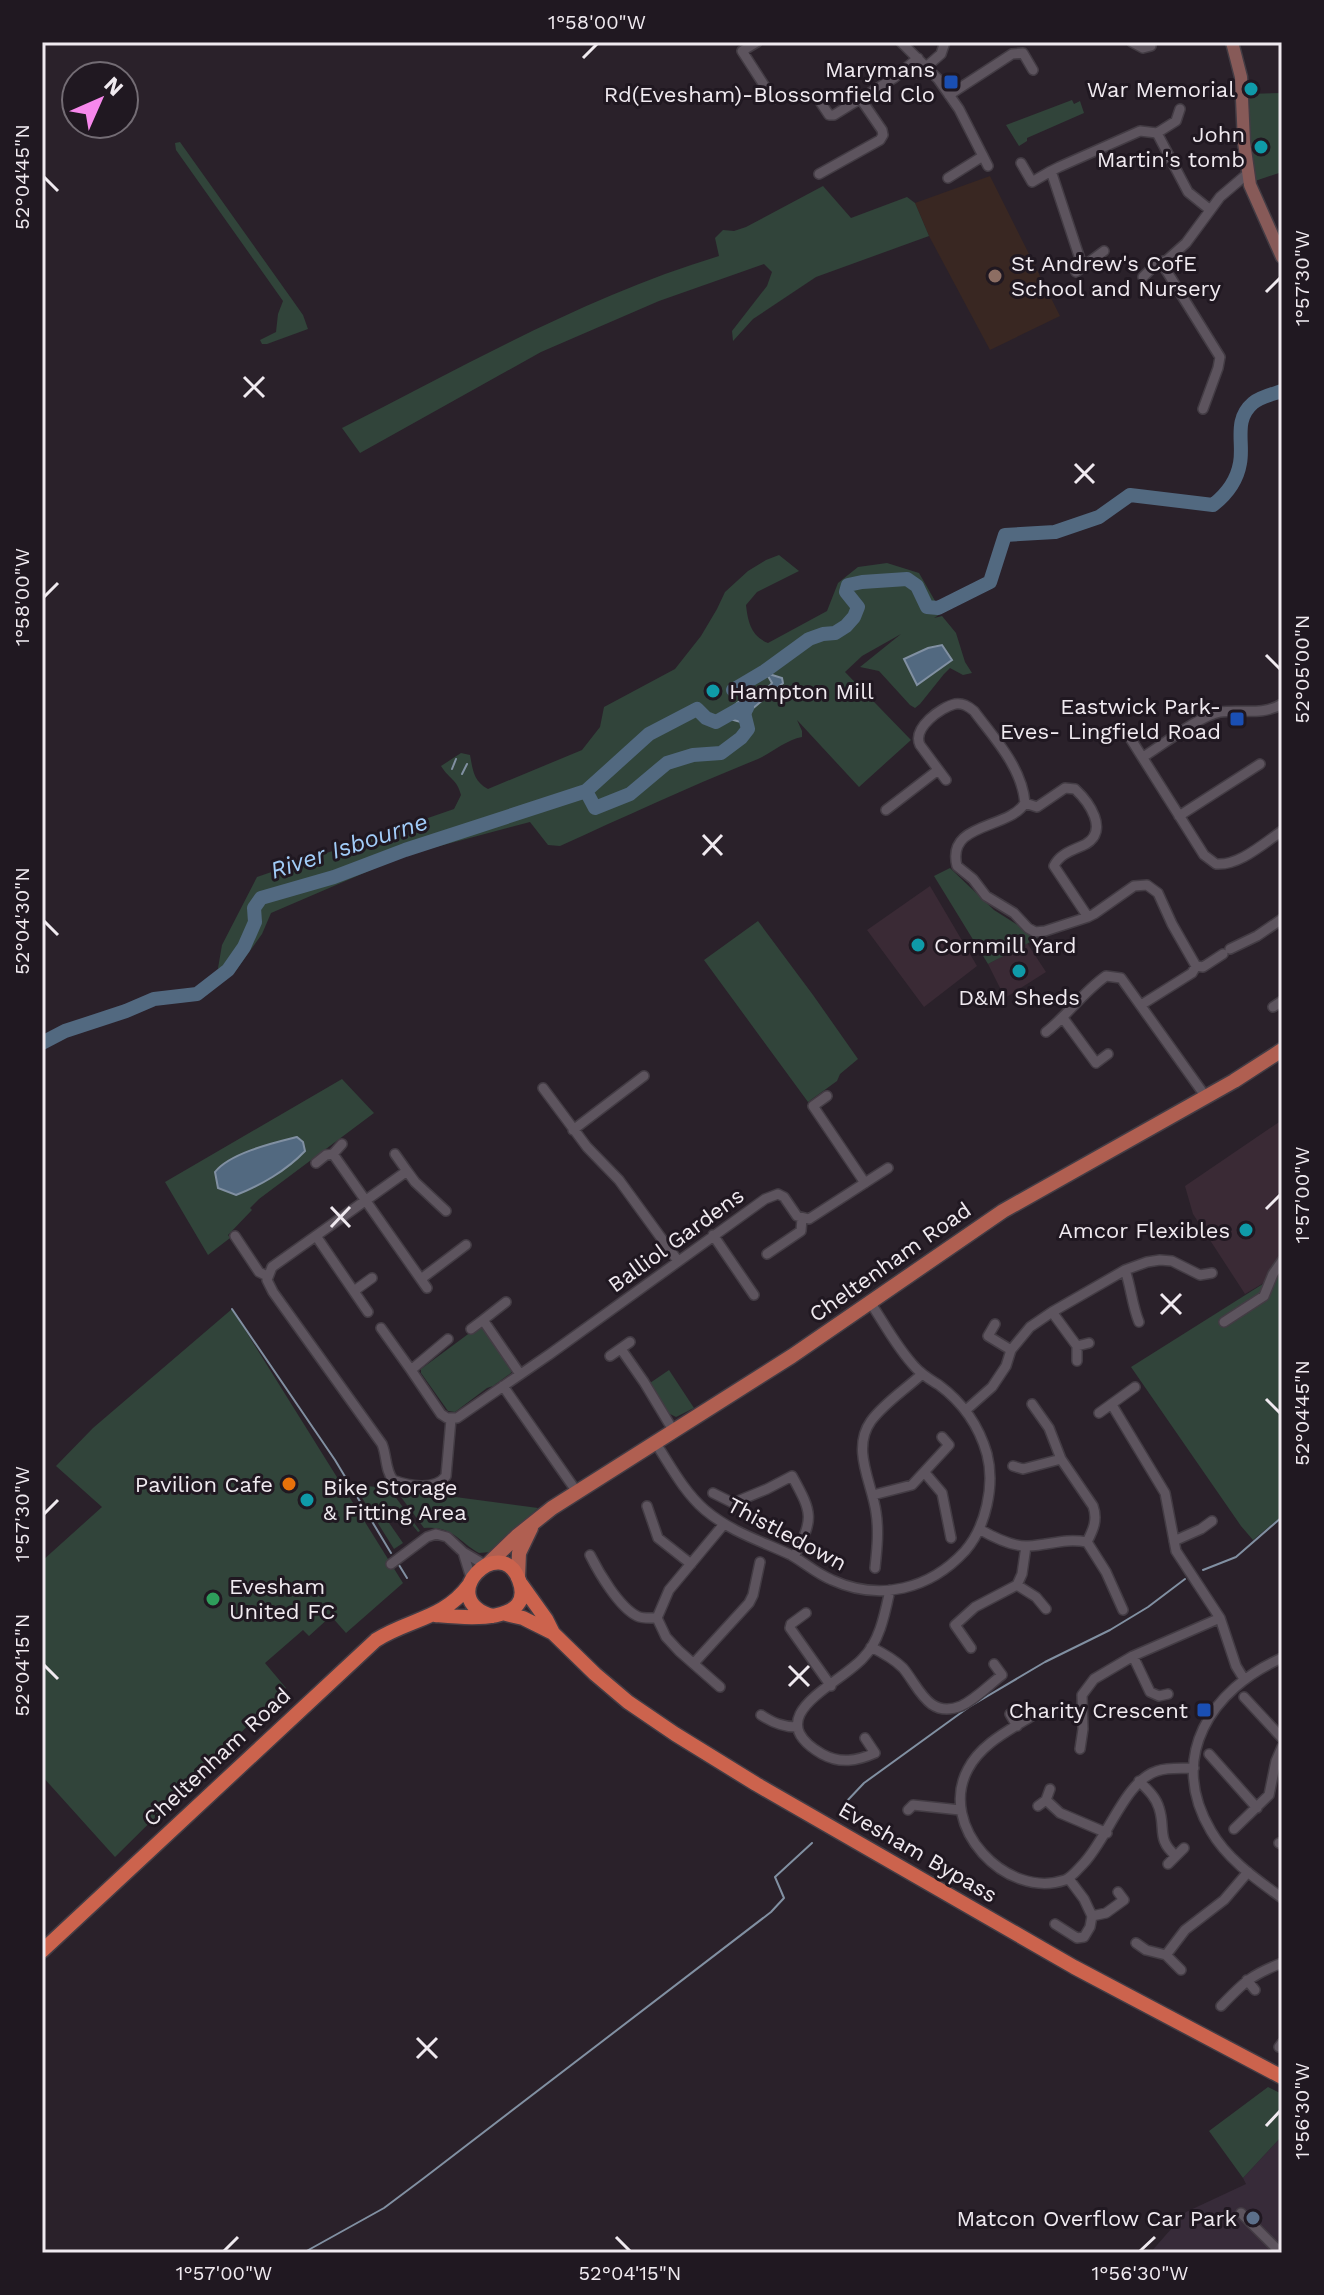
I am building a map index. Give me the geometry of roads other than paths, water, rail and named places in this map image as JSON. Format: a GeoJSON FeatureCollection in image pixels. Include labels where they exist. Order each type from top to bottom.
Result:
{"type":"FeatureCollection","features":[{"type":"Feature","properties":{"kind":"highway"},"geometry":{"type":"LineString","coordinates":[[487,1565],[508,1566],[520,1581],[519,1602],[499,1615],[484,1613],[471,1601],[470,1582],[478,1569],[487,1565]]}},
{"type":"Feature","properties":{"kind":"highway","name":"Evesham Bypass"},"geometry":{"type":"LineString","coordinates":[[520,1581],[553,1633]]}},
{"type":"Feature","properties":{"kind":"highway","name":"Cheltenham Road"},"geometry":{"type":"LineString","coordinates":[[435,1615],[455,1601],[470,1582]]}},
{"type":"Feature","properties":{"kind":"highway","name":"Cheltenham Road"},"geometry":{"type":"LineString","coordinates":[[42,1951],[376,1640],[402,1625],[435,1615],[499,1615]]}},
{"type":"Feature","properties":{"kind":"highway","name":"Evesham Bypass"},"geometry":{"type":"LineString","coordinates":[[499,1615],[523,1618],[553,1633],[628,1702],[702,1751],[888,1861],[1061,1959],[1282,2077]]}},
{"type":"Feature","properties":{"kind":"main road"},"geometry":{"type":"LineString","coordinates":[[1232,42],[1241,77],[1247,174],[1282,257]]}},
{"type":"Feature","properties":{"kind":"main road","name":"Cheltenham Road"},"geometry":{"type":"LineString","coordinates":[[487,1565],[517,1536],[577,1492],[764,1375],[1003,1211],[1206,1097],[1282,1050]]}},
{"type":"Feature","properties":{"kind":"main road"},"geometry":{"type":"LineString","coordinates":[[520,1581],[519,1553],[533,1524]]}},
{"type":"Feature","properties":{"kind":"street"},"geometry":{"type":"LineString","coordinates":[[757,42],[742,51],[773,99]]}},
{"type":"Feature","properties":{"kind":"street"},"geometry":{"type":"LineString","coordinates":[[901,42],[949,95],[986,161],[948,178]]}},
{"type":"Feature","properties":{"kind":"street"},"geometry":{"type":"LineString","coordinates":[[926,67],[941,54],[945,42]]}},
{"type":"Feature","properties":{"kind":"street"},"geometry":{"type":"LineString","coordinates":[[1132,42],[1143,48],[1151,46]]}},
{"type":"Feature","properties":{"kind":"street"},"geometry":{"type":"LineString","coordinates":[[949,95],[1012,54],[1023,53],[1033,70]]}},
{"type":"Feature","properties":{"kind":"street"},"geometry":{"type":"LineString","coordinates":[[821,103],[829,115],[834,115],[894,78],[918,58]]}},
{"type":"Feature","properties":{"kind":"street"},"geometry":{"type":"LineString","coordinates":[[819,174],[880,140],[883,135],[860,98]]}},
{"type":"Feature","properties":{"kind":"street"},"geometry":{"type":"LineString","coordinates":[[1021,163],[1035,186],[1051,171],[1140,131],[1157,133],[1176,121],[1180,109]]}},
{"type":"Feature","properties":{"kind":"street"},"geometry":{"type":"LineString","coordinates":[[1157,133],[1188,192],[1209,209]]}},
{"type":"Feature","properties":{"kind":"street"},"geometry":{"type":"LineString","coordinates":[[1051,171],[1080,270],[1104,251]]}},
{"type":"Feature","properties":{"kind":"street"},"geometry":{"type":"LineString","coordinates":[[1143,277],[1156,264],[1175,254],[1209,209],[1247,174]]}},
{"type":"Feature","properties":{"kind":"street"},"geometry":{"type":"LineString","coordinates":[[1161,262],[1220,357],[1203,409]]}},
{"type":"Feature","properties":{"kind":"street"},"geometry":{"type":"LineString","coordinates":[[946,780],[920,745],[918,733],[926,722],[948,707],[954,704],[968,706],[1006,753],[1025,803]]}},
{"type":"Feature","properties":{"kind":"street"},"geometry":{"type":"LineString","coordinates":[[1143,757],[1218,712],[1260,712],[1282,704]]}},
{"type":"Feature","properties":{"kind":"street"},"geometry":{"type":"LineString","coordinates":[[1127,733],[1204,855],[1216,864],[1227,864],[1282,832]]}},
{"type":"Feature","properties":{"kind":"street"},"geometry":{"type":"LineString","coordinates":[[1179,816],[1260,764]]}},
{"type":"Feature","properties":{"kind":"street"},"geometry":{"type":"LineString","coordinates":[[886,810],[938,770]]}},
{"type":"Feature","properties":{"kind":"street"},"geometry":{"type":"LineString","coordinates":[[1025,803],[1041,806],[1069,787],[1079,793],[1096,818],[1093,838],[1062,855],[1054,866],[1088,917]]}},
{"type":"Feature","properties":{"kind":"street"},"geometry":{"type":"LineString","coordinates":[[1025,803],[1017,812],[961,840],[955,851],[957,866],[973,879],[986,896],[1014,913],[1035,932],[1088,917],[1134,886],[1147,885],[1158,893],[1194,970]]}},
{"type":"Feature","properties":{"kind":"street"},"geometry":{"type":"LineString","coordinates":[[1141,1005],[1282,919]]}},
{"type":"Feature","properties":{"kind":"street"},"geometry":{"type":"LineString","coordinates":[[1046,1032],[1106,976],[1121,978],[1206,1097]]}},
{"type":"Feature","properties":{"kind":"street"},"geometry":{"type":"LineString","coordinates":[[1063,1018],[1096,1063]]}},
{"type":"Feature","properties":{"kind":"street"},"geometry":{"type":"LineString","coordinates":[[1087,1071],[1108,1054]]}},
{"type":"Feature","properties":{"kind":"street"},"geometry":{"type":"LineString","coordinates":[[573,1130],[644,1076]]}},
{"type":"Feature","properties":{"kind":"street"},"geometry":{"type":"LineString","coordinates":[[543,1088],[573,1130],[619,1180],[678,1261]]}},
{"type":"Feature","properties":{"kind":"street"},"geometry":{"type":"LineString","coordinates":[[827,1096],[813,1106],[860,1186]]}},
{"type":"Feature","properties":{"kind":"street"},"geometry":{"type":"LineString","coordinates":[[316,1163],[333,1154],[342,1144]]}},
{"type":"Feature","properties":{"kind":"street"},"geometry":{"type":"LineString","coordinates":[[333,1154],[427,1288]]}},
{"type":"Feature","properties":{"kind":"street"},"geometry":{"type":"LineString","coordinates":[[395,1154],[446,1211]]}},
{"type":"Feature","properties":{"kind":"street"},"geometry":{"type":"LineString","coordinates":[[767,1254],[801,1231],[802,1218],[809,1219],[819,1214],[888,1168]]}},
{"type":"Feature","properties":{"kind":"street"},"geometry":{"type":"LineString","coordinates":[[267,1276],[272,1267],[407,1171]]}},
{"type":"Feature","properties":{"kind":"street","name":"Balliol Gardens"},"geometry":{"type":"LineString","coordinates":[[451,1419],[503,1386],[772,1195],[784,1197],[792,1212],[802,1218]]}},
{"type":"Feature","properties":{"kind":"street"},"geometry":{"type":"LineString","coordinates":[[713,1235],[754,1295]]}},
{"type":"Feature","properties":{"kind":"street"},"geometry":{"type":"LineString","coordinates":[[235,1236],[259,1272],[267,1276],[273,1292],[382,1444],[388,1474],[393,1480],[432,1486],[441,1483],[446,1476],[451,1419],[441,1414],[381,1328]]}},
{"type":"Feature","properties":{"kind":"street"},"geometry":{"type":"LineString","coordinates":[[316,1236],[368,1312]]}},
{"type":"Feature","properties":{"kind":"street"},"geometry":{"type":"LineString","coordinates":[[421,1279],[466,1245]]}},
{"type":"Feature","properties":{"kind":"street"},"geometry":{"type":"LineString","coordinates":[[966,1410],[992,1387],[1006,1366],[1011,1350],[1030,1327],[1125,1270],[1160,1260],[1172,1261],[1200,1275],[1212,1273]]}},
{"type":"Feature","properties":{"kind":"street"},"geometry":{"type":"LineString","coordinates":[[1224,1322],[1264,1296],[1282,1261]]}},
{"type":"Feature","properties":{"kind":"street"},"geometry":{"type":"LineString","coordinates":[[1125,1270],[1139,1322]]}},
{"type":"Feature","properties":{"kind":"street"},"geometry":{"type":"LineString","coordinates":[[354,1291],[372,1278]]}},
{"type":"Feature","properties":{"kind":"street"},"geometry":{"type":"LineString","coordinates":[[471,1329],[506,1302]]}},
{"type":"Feature","properties":{"kind":"street","name":"Thistledown"},"geometry":{"type":"LineString","coordinates":[[655,1442],[696,1502],[724,1524],[794,1557],[815,1571],[862,1590],[903,1589],[934,1578],[962,1554],[979,1529],[990,1478],[987,1455],[978,1430],[966,1410],[908,1359],[870,1302]]}},
{"type":"Feature","properties":{"kind":"street"},"geometry":{"type":"LineString","coordinates":[[1052,1312],[1077,1346],[1077,1361]]}},
{"type":"Feature","properties":{"kind":"street"},"geometry":{"type":"LineString","coordinates":[[483,1320],[520,1374]]}},
{"type":"Feature","properties":{"kind":"street"},"geometry":{"type":"LineString","coordinates":[[995,1324],[988,1336],[1011,1350]]}},
{"type":"Feature","properties":{"kind":"street"},"geometry":{"type":"LineString","coordinates":[[411,1370],[448,1339]]}},
{"type":"Feature","properties":{"kind":"street"},"geometry":{"type":"LineString","coordinates":[[610,1356],[630,1342]]}},
{"type":"Feature","properties":{"kind":"street"},"geometry":{"type":"LineString","coordinates":[[1077,1346],[1089,1343]]}},
{"type":"Feature","properties":{"kind":"street"},"geometry":{"type":"LineString","coordinates":[[621,1349],[673,1430]]}},
{"type":"Feature","properties":{"kind":"street"},"geometry":{"type":"LineString","coordinates":[[875,1568],[878,1533],[873,1495],[862,1453],[868,1427],[922,1374]]}},
{"type":"Feature","properties":{"kind":"street"},"geometry":{"type":"LineString","coordinates":[[503,1386],[577,1492]]}},
{"type":"Feature","properties":{"kind":"street"},"geometry":{"type":"LineString","coordinates":[[1099,1413],[1135,1387]]}},
{"type":"Feature","properties":{"kind":"street"},"geometry":{"type":"LineString","coordinates":[[1032,1404],[1049,1428],[1061,1459],[1096,1512],[1095,1524],[1087,1542]]}},
{"type":"Feature","properties":{"kind":"street"},"geometry":{"type":"LineString","coordinates":[[1112,1405],[1165,1493],[1176,1551],[1220,1618],[1236,1666],[1244,1679]]}},
{"type":"Feature","properties":{"kind":"street"},"geometry":{"type":"LineString","coordinates":[[873,1495],[912,1485],[949,1445],[942,1437]]}},
{"type":"Feature","properties":{"kind":"street"},"geometry":{"type":"LineString","coordinates":[[1013,1466],[1023,1469],[1061,1459]]}},
{"type":"Feature","properties":{"kind":"street"},"geometry":{"type":"LineString","coordinates":[[925,1473],[942,1493],[951,1538]]}},
{"type":"Feature","properties":{"kind":"street"},"geometry":{"type":"LineString","coordinates":[[713,1493],[733,1503],[792,1476],[808,1508],[810,1521],[794,1557]]}},
{"type":"Feature","properties":{"kind":"street"},"geometry":{"type":"LineString","coordinates":[[647,1506],[658,1538],[691,1564]]}},
{"type":"Feature","properties":{"kind":"street"},"geometry":{"type":"LineString","coordinates":[[1193,1518],[1201,1529]]}},
{"type":"Feature","properties":{"kind":"street"},"geometry":{"type":"LineString","coordinates":[[1174,1541],[1212,1521]]}},
{"type":"Feature","properties":{"kind":"street"},"geometry":{"type":"LineString","coordinates":[[720,1687],[666,1637],[657,1618],[669,1590],[724,1524]]}},
{"type":"Feature","properties":{"kind":"street"},"geometry":{"type":"LineString","coordinates":[[979,1529],[993,1537],[1026,1546],[1070,1539],[1087,1542],[1106,1572],[1123,1610]]}},
{"type":"Feature","properties":{"kind":"street"},"geometry":{"type":"LineString","coordinates":[[391,1564],[427,1537],[436,1534],[447,1537],[463,1552],[487,1565]]}},
{"type":"Feature","properties":{"kind":"street"},"geometry":{"type":"LineString","coordinates":[[971,1648],[955,1625],[975,1607],[1017,1585],[1026,1546]]}},
{"type":"Feature","properties":{"kind":"street"},"geometry":{"type":"LineString","coordinates":[[463,1552],[470,1582]]}},
{"type":"Feature","properties":{"kind":"street"},"geometry":{"type":"LineString","coordinates":[[590,1555],[604,1581],[633,1614],[644,1619],[657,1618]]}},
{"type":"Feature","properties":{"kind":"street"},"geometry":{"type":"LineString","coordinates":[[694,1663],[749,1603],[760,1562]]}},
{"type":"Feature","properties":{"kind":"street"},"geometry":{"type":"LineString","coordinates":[[1017,1585],[1036,1597],[1046,1609]]}},
{"type":"Feature","properties":{"kind":"street"},"geometry":{"type":"LineString","coordinates":[[865,1738],[875,1753],[860,1760],[845,1761],[821,1753],[803,1738],[797,1727],[800,1711],[816,1694],[831,1686],[864,1657],[871,1647],[882,1622],[890,1590]]}},
{"type":"Feature","properties":{"kind":"street"},"geometry":{"type":"LineString","coordinates":[[806,1613],[790,1628],[831,1686]]}},
{"type":"Feature","properties":{"kind":"street"},"geometry":{"type":"LineString","coordinates":[[1080,1749],[1082,1695],[1094,1679],[1133,1656],[1220,1618]]}},
{"type":"Feature","properties":{"kind":"street"},"geometry":{"type":"LineString","coordinates":[[871,1647],[896,1661],[924,1698],[944,1708],[965,1704],[1002,1675],[994,1664]]}},
{"type":"Feature","properties":{"kind":"street"},"geometry":{"type":"LineString","coordinates":[[1133,1656],[1150,1692],[1159,1696],[1168,1694]]}},
{"type":"Feature","properties":{"kind":"street"},"geometry":{"type":"LineString","coordinates":[[1282,1658],[1244,1679],[1226,1694],[1207,1720],[1199,1739],[1194,1768],[1200,1810],[1210,1831],[1248,1872],[1282,1898]]}},
{"type":"Feature","properties":{"kind":"street"},"geometry":{"type":"LineString","coordinates":[[1244,1697],[1282,1738]]}},
{"type":"Feature","properties":{"kind":"street"},"geometry":{"type":"LineString","coordinates":[[1010,1714],[1017,1726]]}},
{"type":"Feature","properties":{"kind":"street"},"geometry":{"type":"LineString","coordinates":[[761,1715],[786,1727],[797,1727]]}},
{"type":"Feature","properties":{"kind":"street"},"geometry":{"type":"LineString","coordinates":[[1032,1716],[991,1742],[971,1763],[962,1782],[960,1810],[972,1841],[1001,1869],[1013,1875],[1036,1882],[1069,1879],[1097,1848],[1127,1795],[1139,1781],[1160,1770],[1194,1768]]}},
{"type":"Feature","properties":{"kind":"street"},"geometry":{"type":"LineString","coordinates":[[1234,1829],[1269,1795],[1282,1747]]}},
{"type":"Feature","properties":{"kind":"street"},"geometry":{"type":"LineString","coordinates":[[1209,1754],[1257,1808]]}},
{"type":"Feature","properties":{"kind":"street"},"geometry":{"type":"LineString","coordinates":[[1139,1781],[1160,1809],[1162,1838],[1172,1860],[1184,1848]]}},
{"type":"Feature","properties":{"kind":"street"},"geometry":{"type":"LineString","coordinates":[[1050,1789],[1042,1803],[1107,1833]]}},
{"type":"Feature","properties":{"kind":"street"},"geometry":{"type":"LineString","coordinates":[[908,1810],[913,1805],[960,1810]]}},
{"type":"Feature","properties":{"kind":"street"},"geometry":{"type":"LineString","coordinates":[[1166,1955],[1185,1930],[1224,1900],[1248,1872]]}},
{"type":"Feature","properties":{"kind":"street"},"geometry":{"type":"LineString","coordinates":[[1055,1924],[1088,1941],[1092,1916],[1069,1879]]}},
{"type":"Feature","properties":{"kind":"street"},"geometry":{"type":"LineString","coordinates":[[1092,1916],[1106,1913],[1124,1900],[1118,1892]]}},
{"type":"Feature","properties":{"kind":"street"},"geometry":{"type":"LineString","coordinates":[[1136,1943],[1146,1950],[1166,1955],[1181,1970]]}},
{"type":"Feature","properties":{"kind":"street"},"geometry":{"type":"LineString","coordinates":[[1221,2006],[1247,1980],[1265,1968],[1282,1963]]}},
{"type":"Feature","properties":{"kind":"street"},"geometry":{"type":"LineString","coordinates":[[1247,1980],[1255,1990]]}},
{"type":"Feature","properties":{"kind":"street"},"geometry":{"type":"LineString","coordinates":[[1241,2213],[1281,2253]]}},
{"type":"Feature","properties":{"kind":"water"},"geometry":{"type":"Polygon","coordinates":[[[942,645],[952,660],[917,685],[904,659],[942,645]]]}},
{"type":"Feature","properties":{"kind":"water"},"geometry":{"type":"Polygon","coordinates":[[[765,671],[782,678],[783,683],[751,710],[749,721],[744,723],[726,718],[725,714],[739,702],[772,683],[765,671]]]}},
{"type":"Feature","properties":{"kind":"water"},"geometry":{"type":"Polygon","coordinates":[[[297,1137],[303,1142],[305,1151],[273,1177],[236,1195],[218,1188],[215,1172],[231,1159],[297,1137]]]}},
{"type":"Feature","properties":{"kind":"waterway","name":"River Isbourne"},"geometry":{"type":"LineString","coordinates":[[733,690],[809,639],[835,633],[846,626],[858,607],[846,592],[848,585],[907,579],[917,586],[927,607],[938,608],[990,582],[1005,535],[1055,532],[1099,517],[1130,495],[1213,505],[1227,492],[1236,476],[1241,455],[1241,424],[1247,410],[1259,399],[1282,391]]}},
{"type":"Feature","properties":{"kind":"waterway"},"geometry":{"type":"LineString","coordinates":[[586,791],[595,808],[630,794],[667,763],[693,755],[721,753],[748,729],[744,713],[747,708]]}},
{"type":"Feature","properties":{"kind":"waterway","name":"River Isbourne"},"geometry":{"type":"LineString","coordinates":[[42,1043],[65,1031],[154,999],[197,994],[228,970],[244,947],[255,922],[254,908],[261,898],[334,877],[405,850],[586,791],[649,734],[697,709],[716,722],[739,709]]}},
{"type":"Feature","properties":{"kind":"waterway"},"geometry":{"type":"LineString","coordinates":[[452,769],[456,759]]}},
{"type":"Feature","properties":{"kind":"waterway"},"geometry":{"type":"LineString","coordinates":[[462,774],[467,764]]}},
{"type":"Feature","properties":{"kind":"waterway"},"geometry":{"type":"LineString","coordinates":[[232,1309],[335,1460],[391,1553]]}},
{"type":"Feature","properties":{"kind":"waterway"},"geometry":{"type":"LineString","coordinates":[[1203,1570],[1236,1557],[1282,1517]]}},
{"type":"Feature","properties":{"kind":"waterway"},"geometry":{"type":"LineString","coordinates":[[399,1565],[407,1578]]}},
{"type":"Feature","properties":{"kind":"waterway"},"geometry":{"type":"LineString","coordinates":[[842,1814],[846,1802],[864,1783],[969,1707],[1045,1662],[1110,1630],[1185,1579]]}},
{"type":"Feature","properties":{"kind":"waterway"},"geometry":{"type":"LineString","coordinates":[[303,2253],[384,2208],[771,1912],[784,1898],[775,1877],[812,1843]]}},
{"type":"Feature","properties":{"kind":"place","name":"Marymans Rd(Evesham)-Blossomfield Clo"},"geometry":{"type":"Point","coordinates":[951,82]}},
{"type":"Feature","properties":{"kind":"place","name":"War Memorial"},"geometry":{"type":"Point","coordinates":[1251,89]}},
{"type":"Feature","properties":{"kind":"place","name":"John Martin's tomb"},"geometry":{"type":"Point","coordinates":[1261,147]}},
{"type":"Feature","properties":{"kind":"place","name":"St Andrew's CofE School and Nursery"},"geometry":{"type":"Point","coordinates":[995,276]}},
{"type":"Feature","properties":{"kind":"place","name":"Hampton Mill"},"geometry":{"type":"Point","coordinates":[713,691]}},
{"type":"Feature","properties":{"kind":"place","name":"Eastwick Park- Eves- Lingfield Road"},"geometry":{"type":"Point","coordinates":[1237,719]}},
{"type":"Feature","properties":{"kind":"place","name":"Cornmill Yard"},"geometry":{"type":"Point","coordinates":[918,945]}},
{"type":"Feature","properties":{"kind":"place","name":"D&M Sheds"},"geometry":{"type":"Point","coordinates":[1019,971]}},
{"type":"Feature","properties":{"kind":"place","name":"Amcor Flexibles"},"geometry":{"type":"Point","coordinates":[1246,1230]}},
{"type":"Feature","properties":{"kind":"place","name":"Pavilion Cafe"},"geometry":{"type":"Point","coordinates":[289,1484]}},
{"type":"Feature","properties":{"kind":"place","name":"Bike Storage & Fitting Area"},"geometry":{"type":"Point","coordinates":[307,1500]}},
{"type":"Feature","properties":{"kind":"place","name":"Evesham United FC"},"geometry":{"type":"Point","coordinates":[213,1599]}},
{"type":"Feature","properties":{"kind":"place","name":"Charity Crescent"},"geometry":{"type":"Point","coordinates":[1204,1710]}},
{"type":"Feature","properties":{"kind":"place","name":"Matcon Overflow Car Park"},"geometry":{"type":"Point","coordinates":[1253,2218]}}]}
